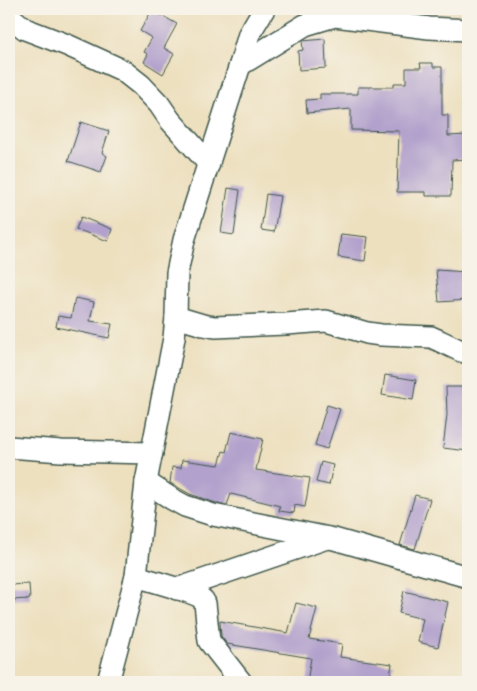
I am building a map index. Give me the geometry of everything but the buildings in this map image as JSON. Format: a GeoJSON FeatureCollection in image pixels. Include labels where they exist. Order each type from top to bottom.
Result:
{"type":"FeatureCollection","features":[{"type":"Feature","properties":{"kind":"street"},"geometry":{"type":"LineString","coordinates":[[108,682],[136,576],[146,482],[174,338],[177,273],[184,240],[249,34],[264,9]]}},
{"type":"Feature","properties":{"kind":"street"},"geometry":{"type":"LineString","coordinates":[[344,9],[461,29]]}},
{"type":"Feature","properties":{"kind":"street"},"geometry":{"type":"LineString","coordinates":[[9,16],[25,29],[67,45],[122,70],[141,85],[159,104],[170,120],[209,164]]}},
{"type":"Feature","properties":{"kind":"street"},"geometry":{"type":"LineString","coordinates":[[240,65],[305,25],[335,16],[429,28],[461,29]]}},
{"type":"Feature","properties":{"kind":"street"},"geometry":{"type":"LineString","coordinates":[[176,317],[215,327],[326,321],[367,333],[431,337],[468,353]]}},
{"type":"Feature","properties":{"kind":"street"},"geometry":{"type":"LineString","coordinates":[[9,447],[61,451],[152,452]]}},
{"type":"Feature","properties":{"kind":"street"},"geometry":{"type":"LineString","coordinates":[[146,482],[185,506],[212,515],[327,538],[468,577]]}},
{"type":"Feature","properties":{"kind":"street"},"geometry":{"type":"LineString","coordinates":[[177,589],[327,538]]}},
{"type":"Feature","properties":{"kind":"street"},"geometry":{"type":"LineString","coordinates":[[136,576],[198,596],[204,601],[209,641],[241,682]]}}]}
